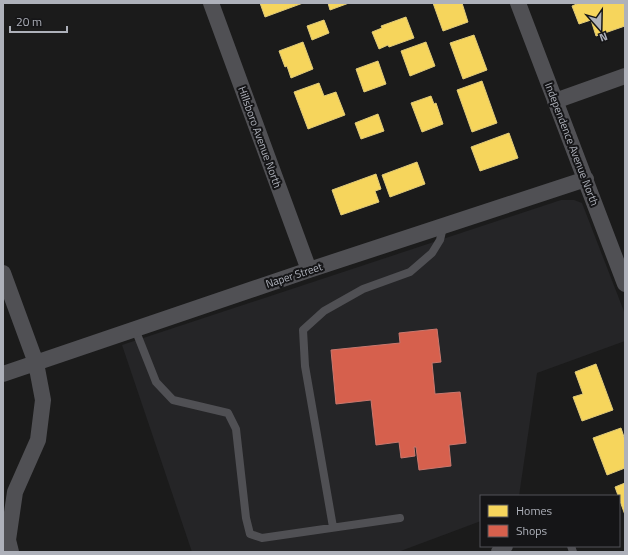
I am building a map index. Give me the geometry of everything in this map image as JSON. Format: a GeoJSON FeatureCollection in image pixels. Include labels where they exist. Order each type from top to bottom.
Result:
{"type":"FeatureCollection","features":[{"type":"Feature","properties":{"kind":"street","name":"Hillsboro Avenue North"},"geometry":{"type":"LineString","coordinates":[[211,3],[309,270]]}},
{"type":"Feature","properties":{"kind":"street","name":"Independence Avenue North"},"geometry":{"type":"LineString","coordinates":[[518,3],[625,284]]}},
{"type":"Feature","properties":{"kind":"street"},"geometry":{"type":"LineString","coordinates":[[555,101],[625,76]]}},
{"type":"Feature","properties":{"kind":"street","name":"Naper Street"},"geometry":{"type":"LineString","coordinates":[[3,374],[309,270],[586,179]]}},
{"type":"Feature","properties":{"kind":"street"},"geometry":{"type":"LineString","coordinates":[[3,273],[36,363],[43,400],[38,440],[15,492],[8,540],[11,552]]}},
{"type":"Feature","properties":{"kind":"lane"},"geometry":{"type":"LineString","coordinates":[[333,527],[305,366],[302,330],[324,311],[363,289],[410,272],[432,253],[440,240],[443,227]]}},
{"type":"Feature","properties":{"kind":"lane"},"geometry":{"type":"LineString","coordinates":[[135,329],[156,382],[173,400],[228,413],[236,429],[246,518],[250,534],[262,538],[400,518]]}},
{"type":"Feature","properties":{"kind":"shaded area"},"geometry":{"type":"Polygon","coordinates":[[[561,200],[574,200],[582,203],[625,314],[625,341],[537,373],[519,495],[480,495],[480,521],[398,552],[192,552],[122,345],[561,200]]]}},
{"type":"Feature","properties":{"kind":"building: Homes"},"geometry":{"type":"Polygon","coordinates":[[[260,3],[303,3],[265,17],[260,3]]]}},
{"type":"Feature","properties":{"kind":"building: Homes"},"geometry":{"type":"Polygon","coordinates":[[[328,3],[349,3],[330,10],[328,3]]]}},
{"type":"Feature","properties":{"kind":"building: Homes"},"geometry":{"type":"Polygon","coordinates":[[[433,3],[462,3],[468,22],[443,31],[433,3]]]}},
{"type":"Feature","properties":{"kind":"building: Homes"},"geometry":{"type":"Polygon","coordinates":[[[579,3],[625,3],[625,26],[596,36],[591,20],[579,24],[572,6],[579,3]]]}},
{"type":"Feature","properties":{"kind":"building: Homes"},"geometry":{"type":"Polygon","coordinates":[[[406,17],[414,38],[379,49],[372,32],[382,28],[381,26],[406,17]]]}},
{"type":"Feature","properties":{"kind":"building: Homes"},"geometry":{"type":"Polygon","coordinates":[[[324,20],[329,33],[312,40],[307,26],[324,20]]]}},
{"type":"Feature","properties":{"kind":"building: Homes"},"geometry":{"type":"Polygon","coordinates":[[[474,35],[487,70],[463,79],[450,43],[474,35]]]}},
{"type":"Feature","properties":{"kind":"building: Homes"},"geometry":{"type":"Polygon","coordinates":[[[303,42],[313,69],[291,78],[287,66],[285,67],[279,51],[303,42]]]}},
{"type":"Feature","properties":{"kind":"building: Homes"},"geometry":{"type":"Polygon","coordinates":[[[426,42],[435,66],[410,76],[401,51],[426,42]]]}},
{"type":"Feature","properties":{"kind":"building: Homes"},"geometry":{"type":"Polygon","coordinates":[[[378,61],[386,84],[364,92],[356,69],[378,61]]]}},
{"type":"Feature","properties":{"kind":"building: Homes"},"geometry":{"type":"Polygon","coordinates":[[[482,81],[497,123],[472,132],[457,90],[482,81]]]}},
{"type":"Feature","properties":{"kind":"building: Homes"},"geometry":{"type":"Polygon","coordinates":[[[319,83],[324,96],[336,92],[345,115],[308,129],[294,92],[319,83]]]}},
{"type":"Feature","properties":{"kind":"building: Homes"},"geometry":{"type":"Polygon","coordinates":[[[431,96],[434,104],[436,103],[443,124],[422,132],[411,103],[431,96]]]}},
{"type":"Feature","properties":{"kind":"building: Homes"},"geometry":{"type":"Polygon","coordinates":[[[378,114],[384,131],[361,139],[355,123],[378,114]]]}},
{"type":"Feature","properties":{"kind":"building: Homes"},"geometry":{"type":"Polygon","coordinates":[[[509,133],[518,158],[480,171],[471,147],[509,133]]]}},
{"type":"Feature","properties":{"kind":"building: Homes"},"geometry":{"type":"Polygon","coordinates":[[[417,162],[425,184],[390,197],[382,175],[417,162]]]}},
{"type":"Feature","properties":{"kind":"building: Homes"},"geometry":{"type":"Polygon","coordinates":[[[376,174],[381,189],[375,191],[379,202],[341,215],[332,190],[376,174]]]}},
{"type":"Feature","properties":{"kind":"building: Homes"},"geometry":{"type":"Polygon","coordinates":[[[596,364],[613,410],[582,421],[573,397],[583,394],[575,372],[596,364]]]}},
{"type":"Feature","properties":{"kind":"building: Homes"},"geometry":{"type":"Polygon","coordinates":[[[621,428],[625,440],[625,468],[607,475],[593,438],[621,428]]]}},
{"type":"Feature","properties":{"kind":"building: Homes"},"geometry":{"type":"Polygon","coordinates":[[[625,483],[625,515],[620,501],[620,495],[618,495],[615,487],[625,483]]]}},
{"type":"Feature","properties":{"kind":"building: Shops"},"geometry":{"type":"Polygon","coordinates":[[[437,329],[441,362],[432,363],[435,394],[460,392],[466,443],[449,445],[451,466],[419,470],[416,447],[414,447],[415,456],[401,458],[399,442],[376,445],[371,400],[336,404],[331,350],[400,343],[399,333],[437,329]]]}}]}
